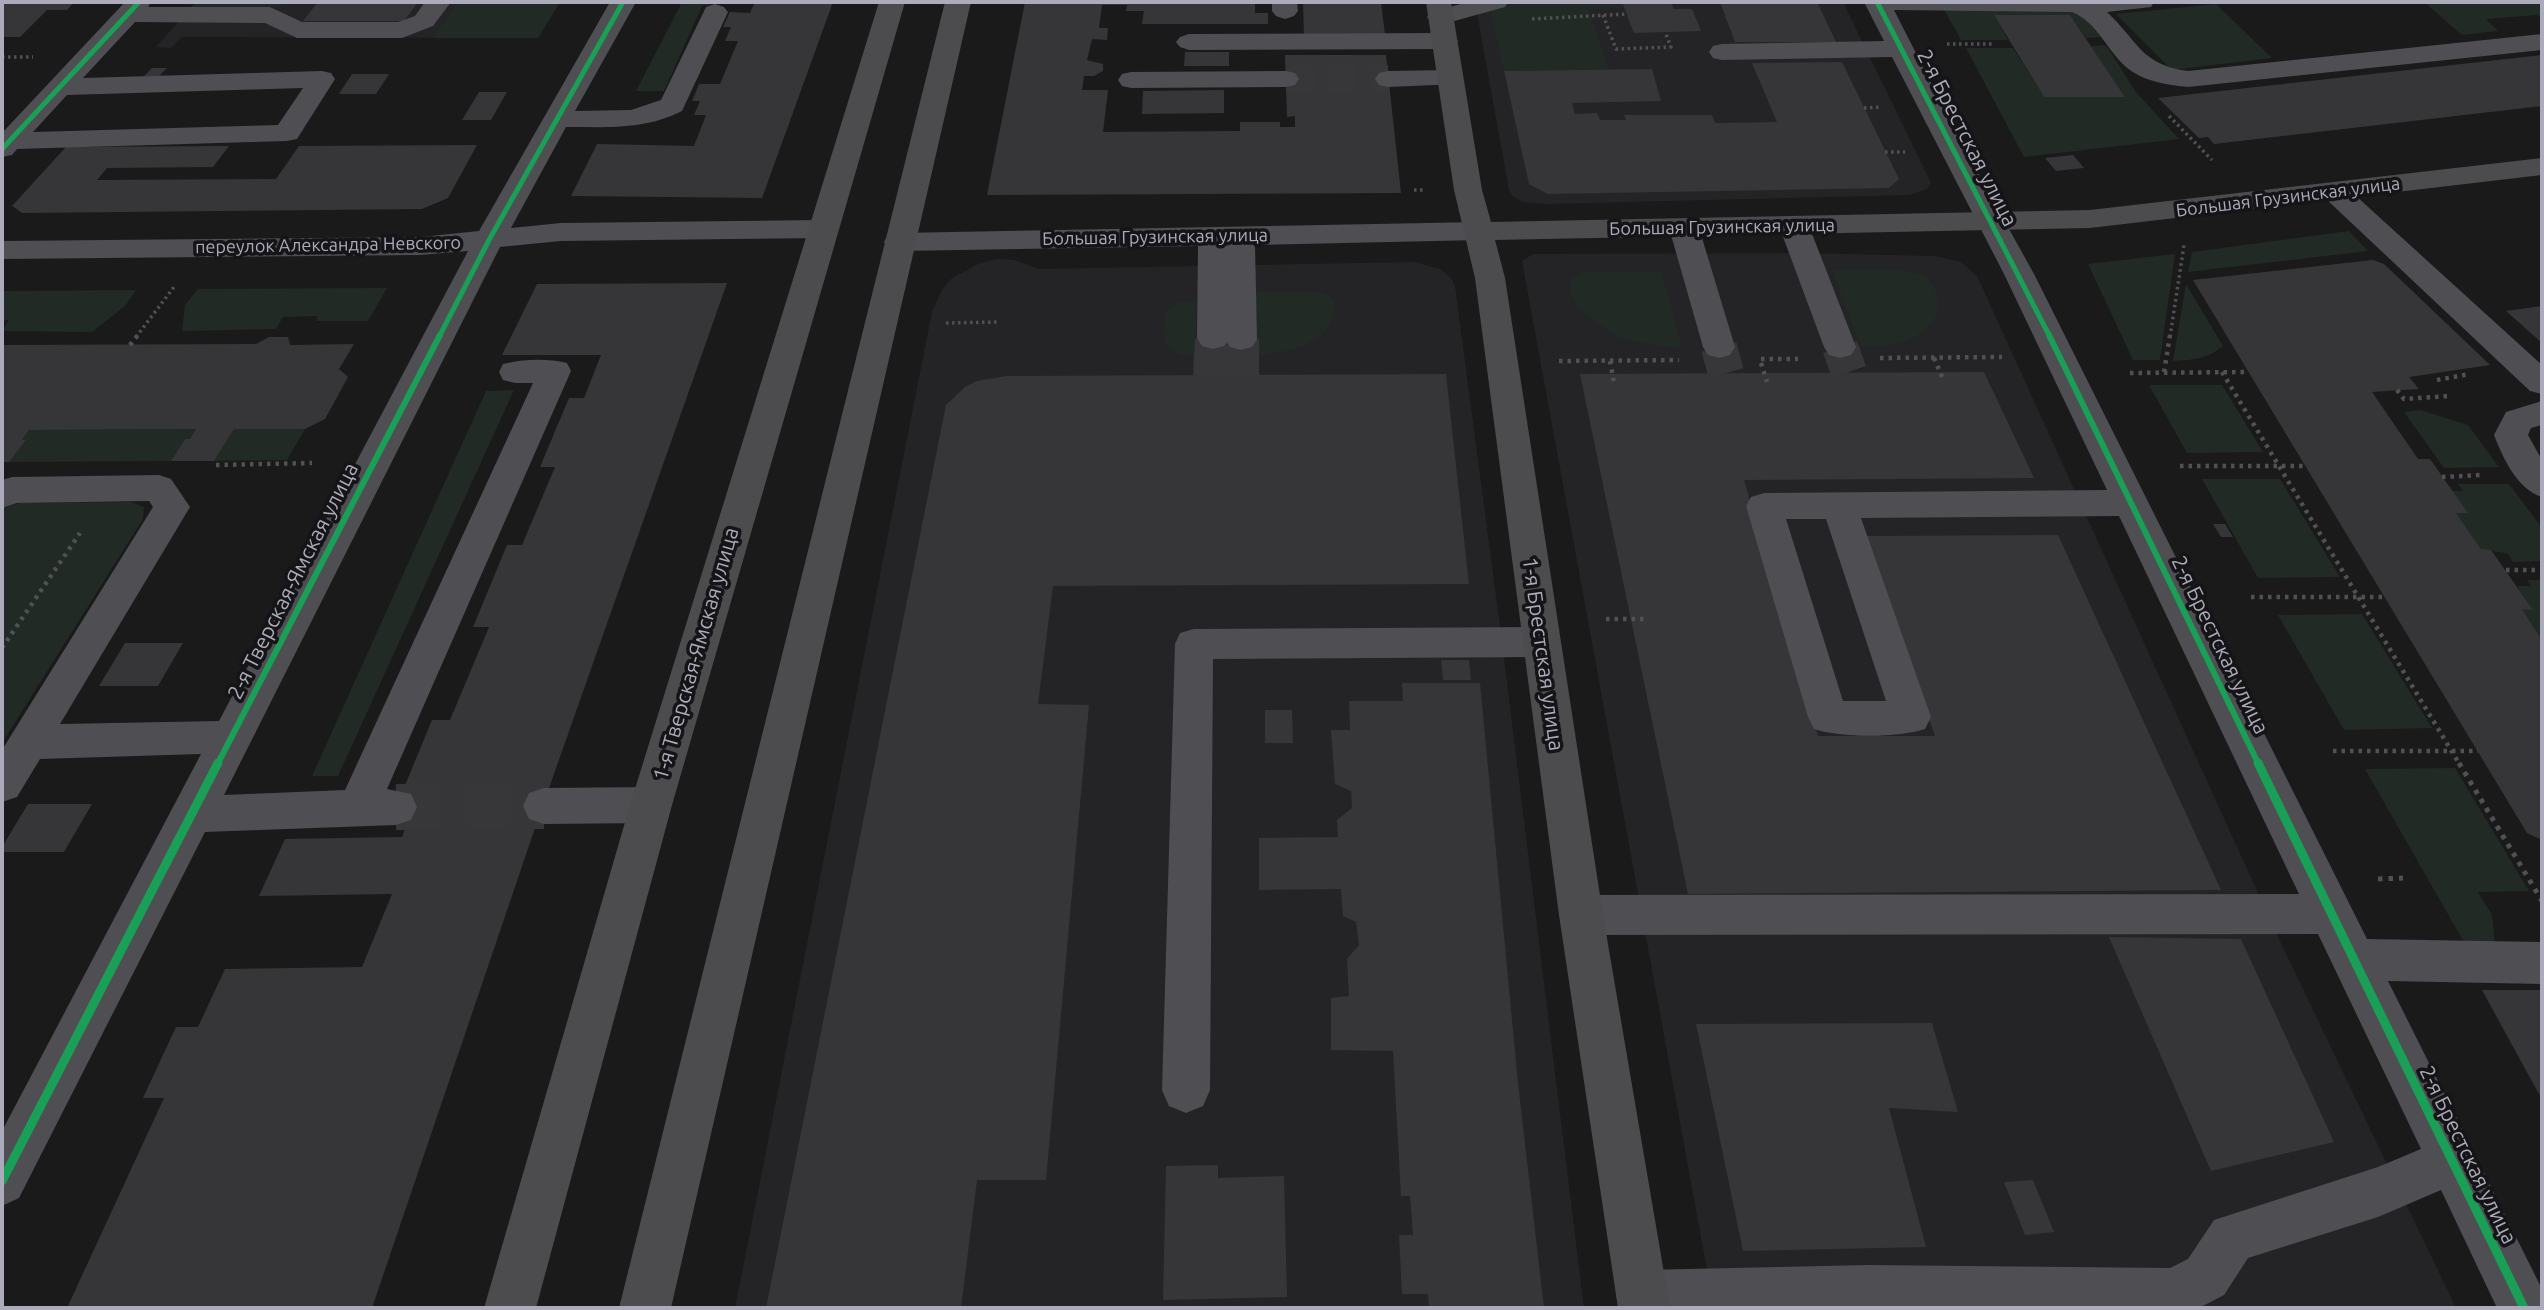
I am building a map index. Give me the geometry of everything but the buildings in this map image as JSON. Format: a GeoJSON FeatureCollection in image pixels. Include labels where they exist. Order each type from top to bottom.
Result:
{"type":"FeatureCollection","features":[{"type":"Feature","properties":{"kind":"main road","name":"1-я Тверская-Ямская улица"},"geometry":{"type":"LineString","coordinates":[[510,1308],[651,805],[892,2]]}},
{"type":"Feature","properties":{"kind":"main road"},"geometry":{"type":"LineString","coordinates":[[645,1308],[958,2]]}},
{"type":"Feature","properties":{"kind":"main road","name":"1-я Брестская улица"},"geometry":{"type":"LineString","coordinates":[[1444,41],[1468,190],[1490,278],[1581,915],[1643,1302]]}},
{"type":"Feature","properties":{"kind":"main road","name":"Большая Грузинская улица"},"geometry":{"type":"LineString","coordinates":[[1480,231],[2090,219],[2542,166]]}},
{"type":"Feature","properties":{"kind":"street"},"geometry":{"type":"LineString","coordinates":[[270,15],[297,30],[402,30],[424,21],[438,2]]}},
{"type":"Feature","properties":{"kind":"street","name":"2-я Тверская-Ямская улица"},"geometry":{"type":"LineString","coordinates":[[2,1181],[489,240],[623,2]]}},
{"type":"Feature","properties":{"kind":"street"},"geometry":{"type":"LineString","coordinates":[[1388,72],[1444,41],[1496,2]]}},
{"type":"Feature","properties":{"kind":"street"},"geometry":{"type":"LineString","coordinates":[[1877,2],[2058,2],[2084,6],[2142,2]]}},
{"type":"Feature","properties":{"kind":"street","name":"2-я Брестская улица"},"geometry":{"type":"LineString","coordinates":[[1877,2],[2132,503],[2524,1308]]}},
{"type":"Feature","properties":{"kind":"street"},"geometry":{"type":"LineString","coordinates":[[5,145],[133,8],[270,15],[307,3]]}},
{"type":"Feature","properties":{"kind":"street"},"geometry":{"type":"LineString","coordinates":[[2084,6],[2102,18],[2137,63],[2160,74],[2188,79],[2542,42]]}},
{"type":"Feature","properties":{"kind":"street"},"geometry":{"type":"LineString","coordinates":[[557,119],[643,117],[660,113],[672,105],[715,12]]}},
{"type":"Feature","properties":{"kind":"street"},"geometry":{"type":"LineString","coordinates":[[1189,43],[1444,41]]}},
{"type":"Feature","properties":{"kind":"street"},"geometry":{"type":"LineString","coordinates":[[1722,52],[1901,49]]}},
{"type":"Feature","properties":{"kind":"street"},"geometry":{"type":"LineString","coordinates":[[5,145],[287,133],[322,79],[60,87]]}},
{"type":"Feature","properties":{"kind":"street"},"geometry":{"type":"LineString","coordinates":[[1131,80],[1286,79]]}},
{"type":"Feature","properties":{"kind":"street"},"geometry":{"type":"LineString","coordinates":[[2335,192],[2542,383]]}},
{"type":"Feature","properties":{"kind":"street"},"geometry":{"type":"LineString","coordinates":[[1794,226],[1840,347]]}},
{"type":"Feature","properties":{"kind":"street"},"geometry":{"type":"LineString","coordinates":[[1674,228],[1676,271],[1703,352]]}},
{"type":"Feature","properties":{"kind":"street"},"geometry":{"type":"LineString","coordinates":[[1674,228],[1703,352]]}},
{"type":"Feature","properties":{"kind":"street","name":"переулок Александра Невского"},"geometry":{"type":"LineString","coordinates":[[2,250],[420,246],[561,232],[822,229]]}},
{"type":"Feature","properties":{"kind":"street","name":"Большая Грузинская улица"},"geometry":{"type":"LineString","coordinates":[[899,242],[1480,231]]}},
{"type":"Feature","properties":{"kind":"street"},"geometry":{"type":"LineString","coordinates":[[1227,236],[1227,339]]}},
{"type":"Feature","properties":{"kind":"street"},"geometry":{"type":"LineString","coordinates":[[192,814],[377,807],[555,371],[516,372]]}},
{"type":"Feature","properties":{"kind":"street"},"geometry":{"type":"LineString","coordinates":[[2542,413],[2518,420],[2511,435],[2513,445],[2542,484]]}},
{"type":"Feature","properties":{"kind":"street"},"geometry":{"type":"LineString","coordinates":[[2,495],[12,490],[159,488],[172,507],[2,785]]}},
{"type":"Feature","properties":{"kind":"street"},"geometry":{"type":"LineString","coordinates":[[1839,505],[1911,717],[1828,717],[1764,506],[1839,505],[2132,503]]}},
{"type":"Feature","properties":{"kind":"street"},"geometry":{"type":"LineString","coordinates":[[1186,1090],[1195,645],[1541,642]]}},
{"type":"Feature","properties":{"kind":"street"},"geometry":{"type":"LineString","coordinates":[[28,742],[231,737]]}},
{"type":"Feature","properties":{"kind":"street"},"geometry":{"type":"LineString","coordinates":[[544,806],[651,805]]}},
{"type":"Feature","properties":{"kind":"street"},"geometry":{"type":"LineString","coordinates":[[1581,915],[2332,914]]}},
{"type":"Feature","properties":{"kind":"street"},"geometry":{"type":"LineString","coordinates":[[2353,960],[2542,962]]}},
{"type":"Feature","properties":{"kind":"street"},"geometry":{"type":"LineString","coordinates":[[1643,1302],[1868,1291],[2174,1294],[2206,1277],[2232,1238],[2378,1192],[2452,1161]]}},
{"type":"Feature","properties":{"kind":"path"},"geometry":{"type":"LineString","coordinates":[[1521,20],[1627,14]]}},
{"type":"Feature","properties":{"kind":"path"},"geometry":{"type":"LineString","coordinates":[[1603,15],[1616,49],[1671,47],[1665,32]]}},
{"type":"Feature","properties":{"kind":"path"},"geometry":{"type":"LineString","coordinates":[[1947,44],[1998,44]]}},
{"type":"Feature","properties":{"kind":"path"},"geometry":{"type":"LineString","coordinates":[[2,57],[44,57]]}},
{"type":"Feature","properties":{"kind":"path"},"geometry":{"type":"LineString","coordinates":[[1864,108],[1882,107]]}},
{"type":"Feature","properties":{"kind":"path"},"geometry":{"type":"LineString","coordinates":[[1885,152],[1905,152]]}},
{"type":"Feature","properties":{"kind":"path"},"geometry":{"type":"LineString","coordinates":[[2164,372],[2185,243]]}},
{"type":"Feature","properties":{"kind":"path"},"geometry":{"type":"LineString","coordinates":[[130,345],[175,285]]}},
{"type":"Feature","properties":{"kind":"path"},"geometry":{"type":"LineString","coordinates":[[946,323],[1000,322]]}},
{"type":"Feature","properties":{"kind":"path"},"geometry":{"type":"LineString","coordinates":[[1559,361],[1610,361],[1703,352]]}},
{"type":"Feature","properties":{"kind":"path"},"geometry":{"type":"LineString","coordinates":[[1868,358],[2002,357]]}},
{"type":"Feature","properties":{"kind":"path"},"geometry":{"type":"LineString","coordinates":[[1934,358],[1944,382]]}},
{"type":"Feature","properties":{"kind":"path"},"geometry":{"type":"LineString","coordinates":[[1760,359],[1802,359]]}},
{"type":"Feature","properties":{"kind":"path"},"geometry":{"type":"LineString","coordinates":[[1610,361],[1614,383]]}},
{"type":"Feature","properties":{"kind":"path"},"geometry":{"type":"LineString","coordinates":[[2222,372],[2542,901]]}},
{"type":"Feature","properties":{"kind":"path"},"geometry":{"type":"LineString","coordinates":[[2130,373],[2248,372]]}},
{"type":"Feature","properties":{"kind":"path"},"geometry":{"type":"LineString","coordinates":[[2397,390],[2404,399],[2449,396]]}},
{"type":"Feature","properties":{"kind":"path"},"geometry":{"type":"LineString","coordinates":[[216,466],[312,464]]}},
{"type":"Feature","properties":{"kind":"path"},"geometry":{"type":"LineString","coordinates":[[2180,466],[2305,466]]}},
{"type":"Feature","properties":{"kind":"path"},"geometry":{"type":"LineString","coordinates":[[2442,477],[2483,475]]}},
{"type":"Feature","properties":{"kind":"path"},"geometry":{"type":"LineString","coordinates":[[2,648],[110,489]]}},
{"type":"Feature","properties":{"kind":"path"},"geometry":{"type":"LineString","coordinates":[[2506,570],[2542,570]]}},
{"type":"Feature","properties":{"kind":"path"},"geometry":{"type":"LineString","coordinates":[[2251,597],[2385,597]]}},
{"type":"Feature","properties":{"kind":"path"},"geometry":{"type":"LineString","coordinates":[[1606,619],[1647,619]]}},
{"type":"Feature","properties":{"kind":"path"},"geometry":{"type":"LineString","coordinates":[[2333,751],[2478,751]]}},
{"type":"Feature","properties":{"kind":"path"},"geometry":{"type":"LineString","coordinates":[[2378,879],[2403,878]]}},
{"type":"Feature","properties":{"kind":"shaded area"},"geometry":{"type":"Polygon","coordinates":[[[196,2],[560,2],[538,38],[182,37],[171,48],[156,47],[196,2]]]}},
{"type":"Feature","properties":{"kind":"shaded area"},"geometry":{"type":"Polygon","coordinates":[[[196,2],[291,2],[277,7],[191,7],[196,2]]]}},
{"type":"Feature","properties":{"kind":"shaded area"},"geometry":{"type":"Polygon","coordinates":[[[458,2],[560,2],[538,38],[433,38],[458,2]]]}},
{"type":"Feature","properties":{"kind":"shaded area"},"geometry":{"type":"Polygon","coordinates":[[[682,2],[713,2],[711,5],[702,6],[664,91],[636,91],[682,2]]]}},
{"type":"Feature","properties":{"kind":"shaded area"},"geometry":{"type":"Polygon","coordinates":[[[1475,2],[1843,2],[1931,183],[1927,189],[1909,195],[1547,204],[1523,202],[1512,196],[1509,190],[1475,2]]]}},
{"type":"Feature","properties":{"kind":"shaded area"},"geometry":{"type":"Polygon","coordinates":[[[1521,2],[1622,2],[1624,8],[1588,9],[1608,69],[1504,71],[1490,10],[1521,2]]]}},
{"type":"Feature","properties":{"kind":"shaded area"},"geometry":{"type":"Polygon","coordinates":[[[2424,2],[2542,2],[2542,19],[2537,15],[2486,19],[2498,31],[2462,35],[2424,2]]]}},
{"type":"Feature","properties":{"kind":"shaded area"},"geometry":{"type":"Polygon","coordinates":[[[2216,4],[2272,58],[2172,70],[2116,14],[2216,4]]]}},
{"type":"Feature","properties":{"kind":"shaded area"},"geometry":{"type":"Polygon","coordinates":[[[1942,6],[2069,10],[2089,18],[2102,37],[2086,38],[2070,15],[1994,15],[2008,40],[1961,40],[1942,6]]]}},
{"type":"Feature","properties":{"kind":"shaded area"},"geometry":{"type":"Polygon","coordinates":[[[2106,45],[2136,92],[2179,139],[2024,157],[1966,48],[2013,48],[2044,97],[2125,97],[2091,46],[2106,45]]]}},
{"type":"Feature","properties":{"kind":"shaded area"},"geometry":{"type":"Polygon","coordinates":[[[2349,231],[2368,251],[2188,272],[2192,252],[2349,231]]]}},
{"type":"Feature","properties":{"kind":"shaded area"},"geometry":{"type":"Polygon","coordinates":[[[1804,253],[1935,256],[1961,262],[1977,276],[2279,939],[2456,1308],[1714,1308],[1522,261],[1533,254],[1804,253]]]}},
{"type":"Feature","properties":{"kind":"shaded area"},"geometry":{"type":"Polygon","coordinates":[[[2175,254],[2160,360],[2133,360],[2088,264],[2175,254]]]}},
{"type":"Feature","properties":{"kind":"shaded area"},"geometry":{"type":"Polygon","coordinates":[[[997,259],[1014,260],[1039,269],[1414,262],[1440,269],[1451,278],[1455,286],[1502,642],[1584,1308],[735,1308],[932,312],[942,290],[951,279],[978,264],[997,259]]]}},
{"type":"Feature","properties":{"kind":"shaded area"},"geometry":{"type":"Polygon","coordinates":[[[1832,270],[1898,270],[1925,275],[1937,297],[1936,316],[1930,325],[1912,338],[1890,345],[1861,347],[1832,270]]]}},
{"type":"Feature","properties":{"kind":"shaded area"},"geometry":{"type":"Polygon","coordinates":[[[1661,271],[1682,348],[1645,344],[1614,334],[1580,309],[1569,289],[1572,280],[1582,272],[1661,271]]]}},
{"type":"Feature","properties":{"kind":"shaded area"},"geometry":{"type":"Polygon","coordinates":[[[2186,284],[2223,346],[2200,358],[2173,361],[2186,284]]]}},
{"type":"Feature","properties":{"kind":"shaded area"},"geometry":{"type":"Polygon","coordinates":[[[387,288],[368,321],[316,321],[318,316],[283,317],[276,329],[182,331],[185,305],[198,289],[387,288]]]}},
{"type":"Feature","properties":{"kind":"shaded area"},"geometry":{"type":"Polygon","coordinates":[[[136,290],[125,306],[92,332],[2,331],[9,320],[2,320],[2,291],[136,290]]]}},
{"type":"Feature","properties":{"kind":"shaded area"},"geometry":{"type":"Polygon","coordinates":[[[1255,292],[1320,292],[1330,296],[1335,302],[1332,320],[1323,333],[1311,343],[1277,353],[1196,357],[1181,354],[1169,347],[1164,330],[1166,311],[1179,302],[1197,302],[1196,338],[1253,339],[1255,292]]]}},
{"type":"Feature","properties":{"kind":"shaded area"},"geometry":{"type":"Polygon","coordinates":[[[2149,385],[2222,385],[2263,452],[2187,453],[2149,385]]]}},
{"type":"Feature","properties":{"kind":"shaded area"},"geometry":{"type":"Polygon","coordinates":[[[514,390],[338,776],[312,776],[486,391],[514,390]]]}},
{"type":"Feature","properties":{"kind":"shaded area"},"geometry":{"type":"Polygon","coordinates":[[[2420,410],[2468,425],[2499,467],[2444,468],[2404,412],[2420,410]]]}},
{"type":"Feature","properties":{"kind":"shaded area"},"geometry":{"type":"Polygon","coordinates":[[[196,429],[190,439],[185,439],[171,461],[9,462],[25,441],[22,440],[29,430],[196,429]]]}},
{"type":"Feature","properties":{"kind":"shaded area"},"geometry":{"type":"Polygon","coordinates":[[[234,429],[305,429],[287,460],[214,461],[234,429]]]}},
{"type":"Feature","properties":{"kind":"shaded area"},"geometry":{"type":"Polygon","coordinates":[[[2202,479],[2280,479],[2340,577],[2258,578],[2202,479]]]}},
{"type":"Feature","properties":{"kind":"shaded area"},"geometry":{"type":"Polygon","coordinates":[[[2458,484],[2509,484],[2542,528],[2542,561],[2513,562],[2508,554],[2481,549],[2456,513],[2467,513],[2452,491],[2463,491],[2458,484]]]}},
{"type":"Feature","properties":{"kind":"shaded area"},"geometry":{"type":"Polygon","coordinates":[[[131,502],[144,507],[143,519],[2,743],[2,508],[20,503],[131,502]]]}},
{"type":"Feature","properties":{"kind":"shaded area"},"geometry":{"type":"Polygon","coordinates":[[[2527,580],[2542,580],[2542,640],[2522,609],[2532,609],[2517,586],[2531,586],[2527,580]]]}},
{"type":"Feature","properties":{"kind":"shaded area"},"geometry":{"type":"Polygon","coordinates":[[[2362,614],[2432,728],[2344,730],[2278,615],[2362,614]]]}},
{"type":"Feature","properties":{"kind":"shaded area"},"geometry":{"type":"Polygon","coordinates":[[[2455,768],[2529,891],[2478,892],[2492,915],[2495,944],[2465,944],[2365,769],[2455,768]]]}},
{"type":"Feature","properties":{"kind":"tunnel"},"geometry":{"type":"LineString","coordinates":[[1286,79],[1388,79]]}},
{"type":"Feature","properties":{"kind":"tunnel"},"geometry":{"type":"LineString","coordinates":[[1211,376],[1213,338]]}},
{"type":"Feature","properties":{"kind":"tunnel"},"geometry":{"type":"LineString","coordinates":[[1241,339],[1241,376]]}},
{"type":"Feature","properties":{"kind":"tunnel"},"geometry":{"type":"LineString","coordinates":[[1719,347],[1726,373]]}},
{"type":"Feature","properties":{"kind":"tunnel"},"geometry":{"type":"LineString","coordinates":[[1840,347],[1849,372]]}},
{"type":"Feature","properties":{"kind":"tunnel"},"geometry":{"type":"LineString","coordinates":[[396,807],[544,806]]}},
{"type":"Feature","properties":{"kind":"cycle path"},"geometry":{"type":"LineString","coordinates":[[2,149],[139,2]]}},
{"type":"Feature","properties":{"kind":"cycle path"},"geometry":{"type":"LineString","coordinates":[[2,1181],[489,240],[623,2]]}},
{"type":"Feature","properties":{"kind":"cycle path"},"geometry":{"type":"LineString","coordinates":[[1877,2],[1954,155],[2019,274],[2524,1308]]}}]}
